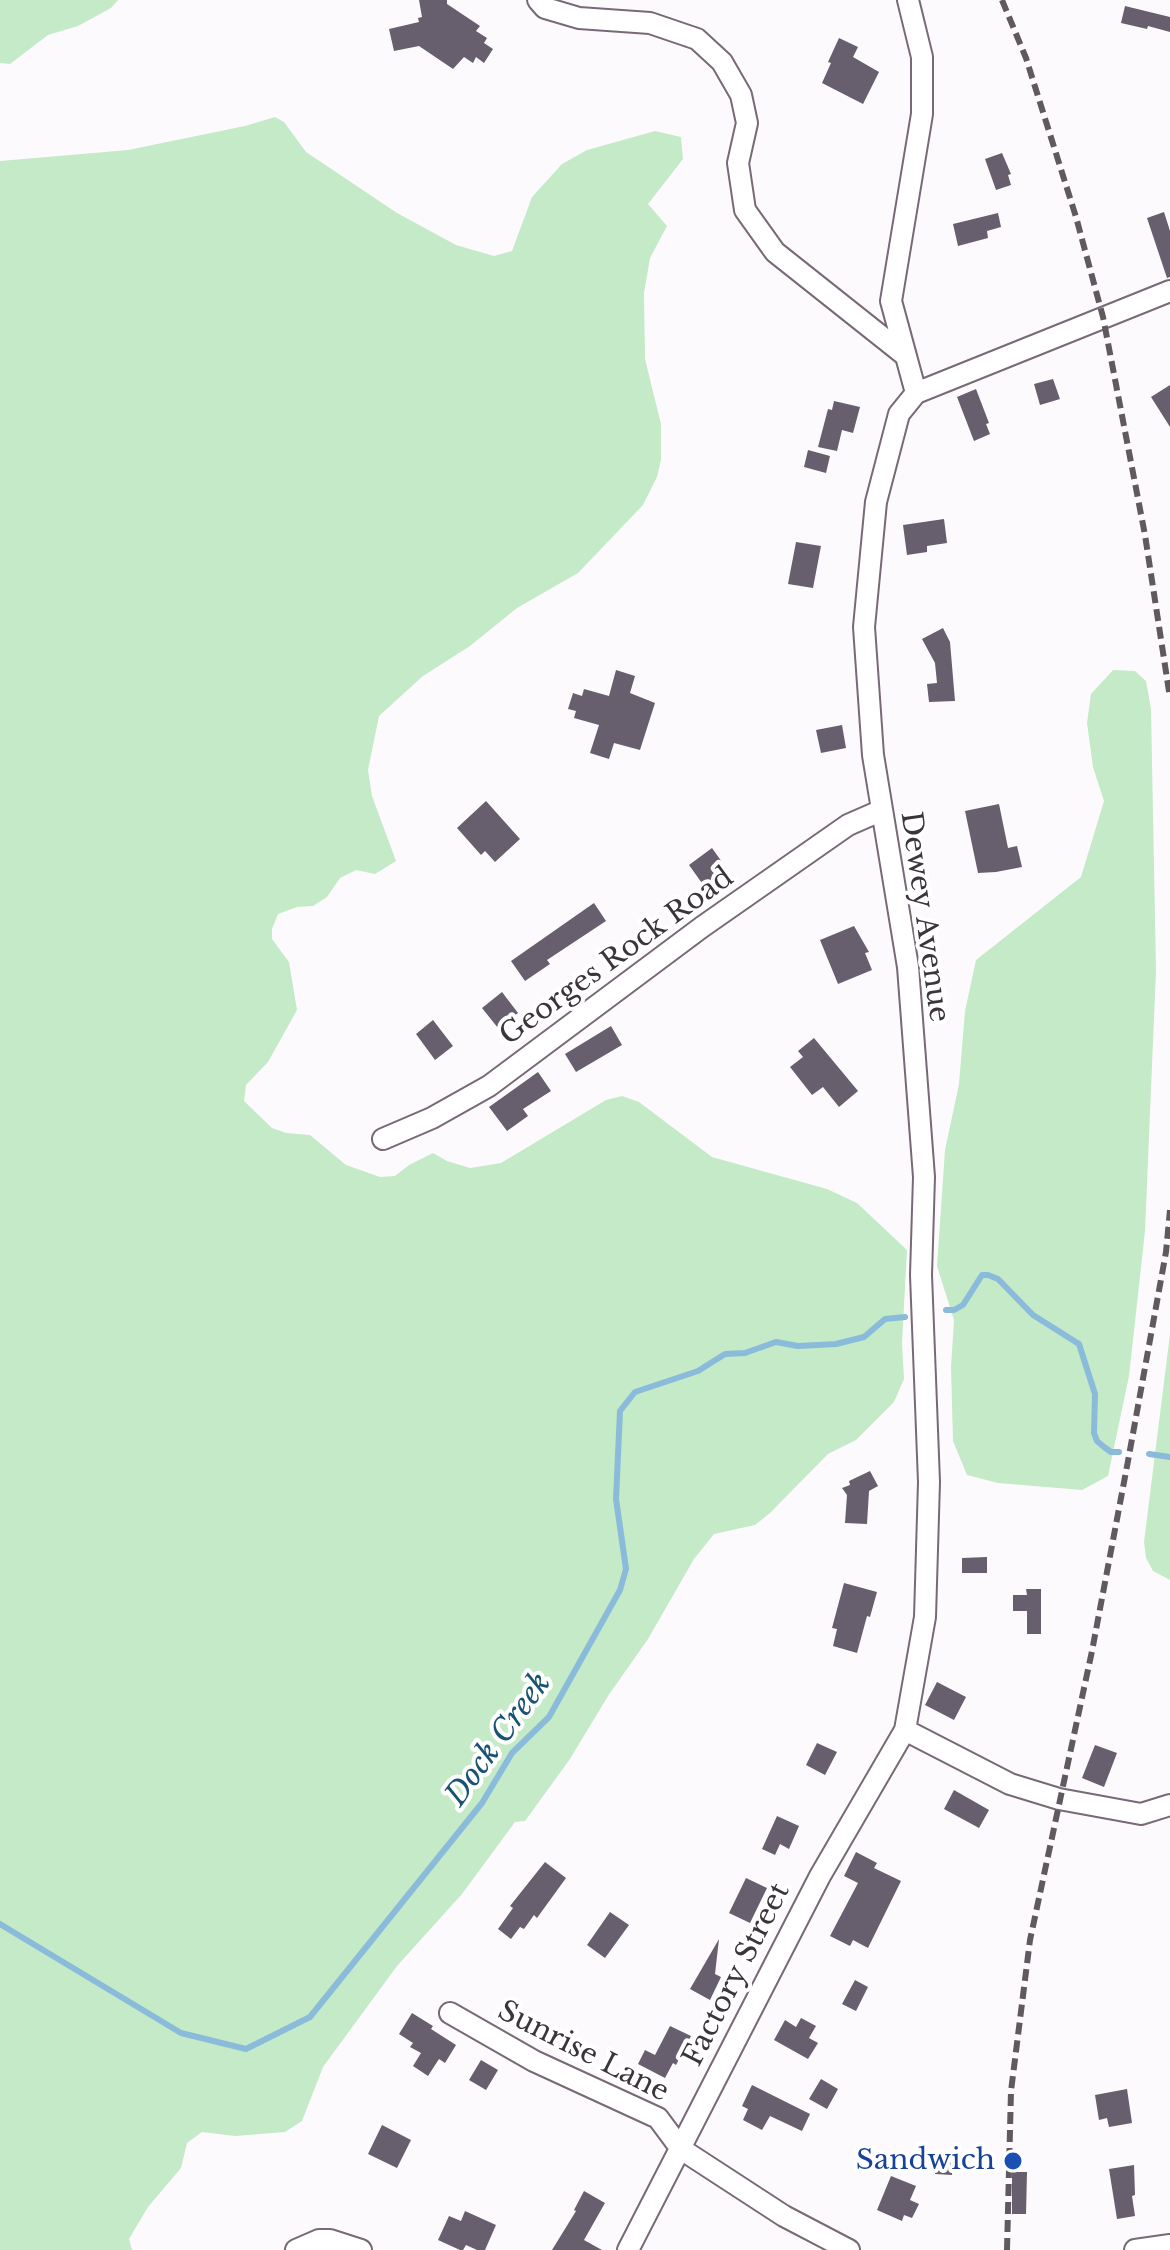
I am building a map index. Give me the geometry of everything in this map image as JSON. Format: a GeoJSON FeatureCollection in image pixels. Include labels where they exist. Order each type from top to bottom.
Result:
{"type":"FeatureCollection","features":[{"type":"Feature","properties":{"kind":"street"},"geometry":{"type":"LineString","coordinates":[[538,0],[545,8],[579,18],[650,23],[697,39],[722,62],[741,95],[747,123],[738,163],[745,210],[775,252],[906,356]]}},
{"type":"Feature","properties":{"kind":"street"},"geometry":{"type":"LineString","coordinates":[[908,0],[922,57],[922,114],[891,301],[916,393],[1170,291]]}},
{"type":"Feature","properties":{"kind":"street","name":"Dewey Avenue"},"geometry":{"type":"LineString","coordinates":[[905,1730],[925,1617],[929,1482],[921,1275],[924,1177],[908,967],[880,811],[864,627],[876,502],[899,414],[916,393]]}},
{"type":"Feature","properties":{"kind":"street","name":"Georges Rock Road"},"geometry":{"type":"LineString","coordinates":[[383,1139],[432,1118],[489,1086],[714,919],[848,825],[880,811]]}},
{"type":"Feature","properties":{"kind":"street"},"geometry":{"type":"LineString","coordinates":[[905,1730],[1010,1784],[1059,1799],[1141,1814],[1170,1805]]}},
{"type":"Feature","properties":{"kind":"street","name":"Factory Street"},"geometry":{"type":"LineString","coordinates":[[628,2250],[820,1876],[905,1730]]}},
{"type":"Feature","properties":{"kind":"street","name":"Sunrise Lane"},"geometry":{"type":"LineString","coordinates":[[450,2013],[534,2061],[658,2118],[681,2149],[784,2216],[849,2250]]}},
{"type":"Feature","properties":{"kind":"street"},"geometry":{"type":"LineString","coordinates":[[296,2250],[319,2240],[342,2242],[361,2250]]}},
{"type":"Feature","properties":{"kind":"street"},"geometry":{"type":"LineString","coordinates":[[1135,2250],[1170,2245]]}},
{"type":"Feature","properties":{"kind":"green space"},"geometry":{"type":"Polygon","coordinates":[[[0,0],[118,0],[111,8],[78,26],[48,35],[10,64],[0,63],[0,0]]]}},
{"type":"Feature","properties":{"kind":"green space"},"geometry":{"type":"Polygon","coordinates":[[[275,117],[284,122],[306,152],[397,213],[456,245],[494,256],[512,251],[532,197],[562,164],[587,150],[655,131],[681,137],[683,159],[648,204],[667,226],[650,258],[644,293],[645,359],[661,424],[661,460],[657,477],[643,505],[578,573],[517,608],[470,646],[423,676],[379,716],[368,770],[372,796],[396,861],[375,874],[356,870],[340,878],[327,897],[313,906],[297,907],[278,914],[272,939],[289,962],[297,1010],[268,1062],[246,1085],[244,1101],[272,1128],[310,1135],[346,1165],[380,1177],[395,1176],[433,1153],[470,1168],[501,1163],[606,1100],[622,1096],[639,1102],[712,1157],[827,1189],[857,1203],[907,1250],[902,1343],[904,1379],[894,1402],[856,1440],[828,1454],[770,1513],[755,1525],[714,1534],[694,1559],[648,1639],[608,1696],[570,1759],[525,1821],[515,1822],[462,1894],[397,1966],[323,2067],[302,2121],[285,2132],[235,2136],[202,2132],[187,2143],[181,2168],[148,2207],[129,2239],[132,2250],[0,2250],[0,161],[128,150],[275,117]]]}},
{"type":"Feature","properties":{"kind":"green space"},"geometry":{"type":"Polygon","coordinates":[[[1113,670],[1135,671],[1146,681],[1151,709],[1156,971],[1145,1231],[1129,1376],[1108,1476],[1082,1490],[998,1483],[967,1475],[953,1441],[951,1367],[954,1320],[937,1266],[945,1150],[959,1084],[965,1011],[976,960],[1081,877],[1104,801],[1093,767],[1087,723],[1091,694],[1113,670]]]}},
{"type":"Feature","properties":{"kind":"green space"},"geometry":{"type":"Polygon","coordinates":[[[1170,1334],[1170,1580],[1153,1571],[1146,1558],[1144,1542],[1170,1334]]]}},
{"type":"Feature","properties":{"kind":"building"},"geometry":{"type":"Polygon","coordinates":[[[419,0],[447,0],[447,4],[480,26],[476,31],[487,38],[484,43],[493,49],[484,63],[476,57],[473,63],[464,57],[453,69],[419,46],[394,51],[389,29],[419,22],[418,18],[422,17],[419,0]]]}},
{"type":"Feature","properties":{"kind":"building"},"geometry":{"type":"Polygon","coordinates":[[[1125,6],[1170,17],[1170,32],[1121,23],[1125,6]]]}},
{"type":"Feature","properties":{"kind":"building"},"geometry":{"type":"Polygon","coordinates":[[[839,38],[858,47],[853,57],[879,72],[863,104],[822,83],[839,38]]]}},
{"type":"Feature","properties":{"kind":"building"},"geometry":{"type":"Polygon","coordinates":[[[1002,153],[1011,174],[1008,175],[1011,185],[996,190],[985,159],[1002,153]]]}},
{"type":"Feature","properties":{"kind":"building"},"geometry":{"type":"Polygon","coordinates":[[[1164,212],[1170,231],[1170,277],[1167,278],[1147,218],[1164,212]]]}},
{"type":"Feature","properties":{"kind":"building"},"geometry":{"type":"Polygon","coordinates":[[[998,213],[1001,227],[987,231],[988,238],[958,246],[953,224],[998,213]]]}},
{"type":"Feature","properties":{"kind":"building"},"geometry":{"type":"Polygon","coordinates":[[[1053,379],[1060,399],[1040,405],[1034,384],[1053,379]]]}},
{"type":"Feature","properties":{"kind":"building"},"geometry":{"type":"Polygon","coordinates":[[[1170,385],[1170,427],[1151,397],[1170,385]]]}},
{"type":"Feature","properties":{"kind":"building"},"geometry":{"type":"Polygon","coordinates":[[[976,389],[990,434],[974,441],[957,397],[976,389]]]}},
{"type":"Feature","properties":{"kind":"building"},"geometry":{"type":"Polygon","coordinates":[[[834,401],[860,407],[853,433],[842,430],[837,451],[818,447],[828,409],[832,410],[834,401]]]}},
{"type":"Feature","properties":{"kind":"building"},"geometry":{"type":"Polygon","coordinates":[[[808,450],[830,456],[826,473],[804,467],[808,450]]]}},
{"type":"Feature","properties":{"kind":"building"},"geometry":{"type":"Polygon","coordinates":[[[944,519],[947,543],[927,546],[927,552],[907,555],[903,525],[944,519]]]}},
{"type":"Feature","properties":{"kind":"building"},"geometry":{"type":"Polygon","coordinates":[[[796,542],[821,546],[813,588],[788,584],[796,542]]]}},
{"type":"Feature","properties":{"kind":"building"},"geometry":{"type":"Polygon","coordinates":[[[943,628],[950,642],[955,701],[929,702],[927,684],[937,683],[935,663],[922,639],[943,628]]]}},
{"type":"Feature","properties":{"kind":"building"},"geometry":{"type":"Polygon","coordinates":[[[616,670],[635,676],[630,693],[655,703],[640,750],[614,743],[609,759],[590,753],[599,725],[574,718],[576,711],[568,709],[573,693],[582,696],[584,689],[609,696],[616,670]]]}},
{"type":"Feature","properties":{"kind":"building"},"geometry":{"type":"Polygon","coordinates":[[[842,725],[846,748],[821,753],[816,730],[842,725]]]}},
{"type":"Feature","properties":{"kind":"building"},"geometry":{"type":"Polygon","coordinates":[[[486,801],[520,839],[495,862],[485,851],[481,855],[457,828],[486,801]]]}},
{"type":"Feature","properties":{"kind":"building"},"geometry":{"type":"Polygon","coordinates":[[[999,804],[1008,848],[1017,846],[1022,867],[978,873],[965,811],[999,804]]]}},
{"type":"Feature","properties":{"kind":"building"},"geometry":{"type":"Polygon","coordinates":[[[712,848],[727,869],[704,886],[689,865],[712,848]]]}},
{"type":"Feature","properties":{"kind":"building"},"geometry":{"type":"Polygon","coordinates":[[[594,903],[606,921],[547,960],[550,964],[525,981],[511,961],[594,903]]]}},
{"type":"Feature","properties":{"kind":"building"},"geometry":{"type":"Polygon","coordinates":[[[854,926],[869,952],[865,953],[872,970],[838,984],[820,940],[854,926]]]}},
{"type":"Feature","properties":{"kind":"building"},"geometry":{"type":"Polygon","coordinates":[[[502,992],[518,1013],[498,1028],[482,1008],[502,992]]]}},
{"type":"Feature","properties":{"kind":"building"},"geometry":{"type":"Polygon","coordinates":[[[433,1020],[453,1046],[435,1060],[416,1034],[433,1020]]]}},
{"type":"Feature","properties":{"kind":"building"},"geometry":{"type":"Polygon","coordinates":[[[611,1026],[622,1045],[576,1072],[565,1054],[611,1026]]]}},
{"type":"Feature","properties":{"kind":"building"},"geometry":{"type":"Polygon","coordinates":[[[814,1038],[858,1091],[839,1107],[823,1087],[812,1095],[790,1067],[803,1057],[798,1051],[814,1038]]]}},
{"type":"Feature","properties":{"kind":"building"},"geometry":{"type":"Polygon","coordinates":[[[538,1072],[551,1091],[523,1109],[528,1116],[507,1131],[489,1107],[538,1072]]]}},
{"type":"Feature","properties":{"kind":"building"},"geometry":{"type":"Polygon","coordinates":[[[870,1471],[878,1486],[869,1491],[867,1524],[845,1523],[847,1495],[842,1488],[870,1471]]]}},
{"type":"Feature","properties":{"kind":"building"},"geometry":{"type":"Polygon","coordinates":[[[987,1557],[987,1573],[962,1573],[962,1558],[987,1557]]]}},
{"type":"Feature","properties":{"kind":"building"},"geometry":{"type":"Polygon","coordinates":[[[844,1583],[877,1592],[857,1653],[833,1646],[837,1629],[832,1628],[844,1583]]]}},
{"type":"Feature","properties":{"kind":"building"},"geometry":{"type":"Polygon","coordinates":[[[1026,1589],[1041,1589],[1041,1634],[1027,1634],[1027,1611],[1013,1611],[1013,1595],[1027,1595],[1026,1589]]]}},
{"type":"Feature","properties":{"kind":"building"},"geometry":{"type":"Polygon","coordinates":[[[937,1682],[966,1697],[954,1720],[925,1705],[937,1682]]]}},
{"type":"Feature","properties":{"kind":"building"},"geometry":{"type":"Polygon","coordinates":[[[817,1743],[837,1752],[825,1775],[806,1765],[817,1743]]]}},
{"type":"Feature","properties":{"kind":"building"},"geometry":{"type":"Polygon","coordinates":[[[1095,1745],[1117,1753],[1104,1787],[1082,1778],[1095,1745]]]}},
{"type":"Feature","properties":{"kind":"building"},"geometry":{"type":"Polygon","coordinates":[[[954,1790],[989,1810],[979,1828],[944,1809],[954,1790]]]}},
{"type":"Feature","properties":{"kind":"building"},"geometry":{"type":"Polygon","coordinates":[[[777,1816],[799,1826],[789,1849],[780,1844],[775,1855],[762,1849],[777,1816]]]}},
{"type":"Feature","properties":{"kind":"building"},"geometry":{"type":"Polygon","coordinates":[[[856,1852],[877,1863],[874,1868],[901,1881],[868,1948],[853,1940],[850,1946],[830,1936],[858,1883],[844,1876],[856,1852]]]}},
{"type":"Feature","properties":{"kind":"building"},"geometry":{"type":"Polygon","coordinates":[[[545,1862],[566,1878],[537,1918],[534,1915],[524,1929],[520,1927],[511,1939],[498,1929],[513,1908],[510,1906],[545,1862]]]}},
{"type":"Feature","properties":{"kind":"building"},"geometry":{"type":"Polygon","coordinates":[[[746,1878],[767,1888],[750,1923],[729,1913],[746,1878]]]}},
{"type":"Feature","properties":{"kind":"building"},"geometry":{"type":"Polygon","coordinates":[[[610,1912],[629,1925],[605,1958],[587,1945],[610,1912]]]}},
{"type":"Feature","properties":{"kind":"building"},"geometry":{"type":"Polygon","coordinates":[[[719,1939],[715,1974],[721,1977],[710,2000],[690,1989],[719,1939]]]}},
{"type":"Feature","properties":{"kind":"building"},"geometry":{"type":"Polygon","coordinates":[[[855,1980],[868,1987],[856,2011],[842,2004],[855,1980]]]}},
{"type":"Feature","properties":{"kind":"building"},"geometry":{"type":"Polygon","coordinates":[[[412,2013],[456,2045],[445,2063],[439,2059],[428,2076],[413,2066],[421,2053],[410,2047],[413,2043],[399,2034],[412,2013]]]}},
{"type":"Feature","properties":{"kind":"building"},"geometry":{"type":"Polygon","coordinates":[[[801,2018],[816,2026],[809,2038],[818,2043],[808,2059],[774,2040],[785,2020],[796,2027],[801,2018]]]}},
{"type":"Feature","properties":{"kind":"building"},"geometry":{"type":"Polygon","coordinates":[[[670,2026],[691,2036],[676,2065],[673,2063],[665,2078],[638,2064],[645,2050],[655,2055],[670,2026]]]}},
{"type":"Feature","properties":{"kind":"building"},"geometry":{"type":"Polygon","coordinates":[[[481,2060],[498,2070],[486,2090],[469,2080],[481,2060]]]}},
{"type":"Feature","properties":{"kind":"building"},"geometry":{"type":"Polygon","coordinates":[[[821,2079],[838,2089],[827,2109],[809,2099],[821,2079]]]}},
{"type":"Feature","properties":{"kind":"building"},"geometry":{"type":"Polygon","coordinates":[[[752,2085],[810,2114],[802,2131],[770,2116],[762,2130],[743,2120],[748,2109],[742,2106],[752,2085]]]}},
{"type":"Feature","properties":{"kind":"building"},"geometry":{"type":"Polygon","coordinates":[[[1127,2089],[1132,2123],[1109,2127],[1107,2118],[1099,2120],[1095,2095],[1127,2089]]]}},
{"type":"Feature","properties":{"kind":"building"},"geometry":{"type":"Polygon","coordinates":[[[382,2125],[411,2140],[397,2168],[368,2154],[382,2125]]]}},
{"type":"Feature","properties":{"kind":"building"},"geometry":{"type":"Polygon","coordinates":[[[935,2154],[953,2154],[952,2175],[935,2174],[935,2154]]]}},
{"type":"Feature","properties":{"kind":"building"},"geometry":{"type":"Polygon","coordinates":[[[1134,2165],[1135,2195],[1132,2196],[1135,2216],[1117,2219],[1109,2169],[1134,2165]]]}},
{"type":"Feature","properties":{"kind":"building"},"geometry":{"type":"Polygon","coordinates":[[[1012,2172],[1027,2172],[1026,2214],[1012,2214],[1012,2172]]]}},
{"type":"Feature","properties":{"kind":"building"},"geometry":{"type":"Polygon","coordinates":[[[891,2176],[916,2186],[910,2200],[919,2204],[912,2218],[904,2215],[902,2221],[877,2210],[891,2176]]]}},
{"type":"Feature","properties":{"kind":"building"},"geometry":{"type":"Polygon","coordinates":[[[584,2191],[605,2203],[584,2240],[602,2250],[552,2250],[576,2211],[584,2191]]]}},
{"type":"Feature","properties":{"kind":"building"},"geometry":{"type":"Polygon","coordinates":[[[465,2211],[496,2225],[485,2250],[466,2245],[460,2250],[438,2240],[449,2216],[461,2221],[465,2211]]]}},
{"type":"Feature","properties":{"kind":"waterway","name":"Dock Creek"},"geometry":{"type":"LineString","coordinates":[[946,1310],[963,1305],[982,1275],[988,1275],[998,1279],[1033,1315],[1079,1344],[1095,1394],[1094,1433],[1104,1447],[1111,1452],[1119,1452]]}},
{"type":"Feature","properties":{"kind":"waterway","name":"Dock Creek"},"geometry":{"type":"LineString","coordinates":[[0,1924],[181,2033],[246,2049],[310,2017],[482,1803],[512,1753],[549,1717],[620,1590],[626,1569],[616,1499],[620,1411],[635,1392],[698,1371],[725,1354],[745,1353],[776,1342],[798,1346],[836,1344],[864,1337],[885,1319],[905,1317]]}},
{"type":"Feature","properties":{"kind":"waterway","name":"Dock Creek"},"geometry":{"type":"LineString","coordinates":[[1149,1454],[1170,1457]]}},
{"type":"Feature","properties":{"kind":"railway"},"geometry":{"type":"LineString","coordinates":[[1002,0],[1026,58],[1076,217],[1103,317],[1145,535],[1170,698]]}},
{"type":"Feature","properties":{"kind":"railway"},"geometry":{"type":"LineString","coordinates":[[1007,2250],[1011,2091],[1030,1940],[1092,1651],[1166,1252],[1170,1210]]}},
{"type":"Feature","properties":{"kind":"place","name":"Sandwich"},"geometry":{"type":"Point","coordinates":[1013,2161]}}]}
